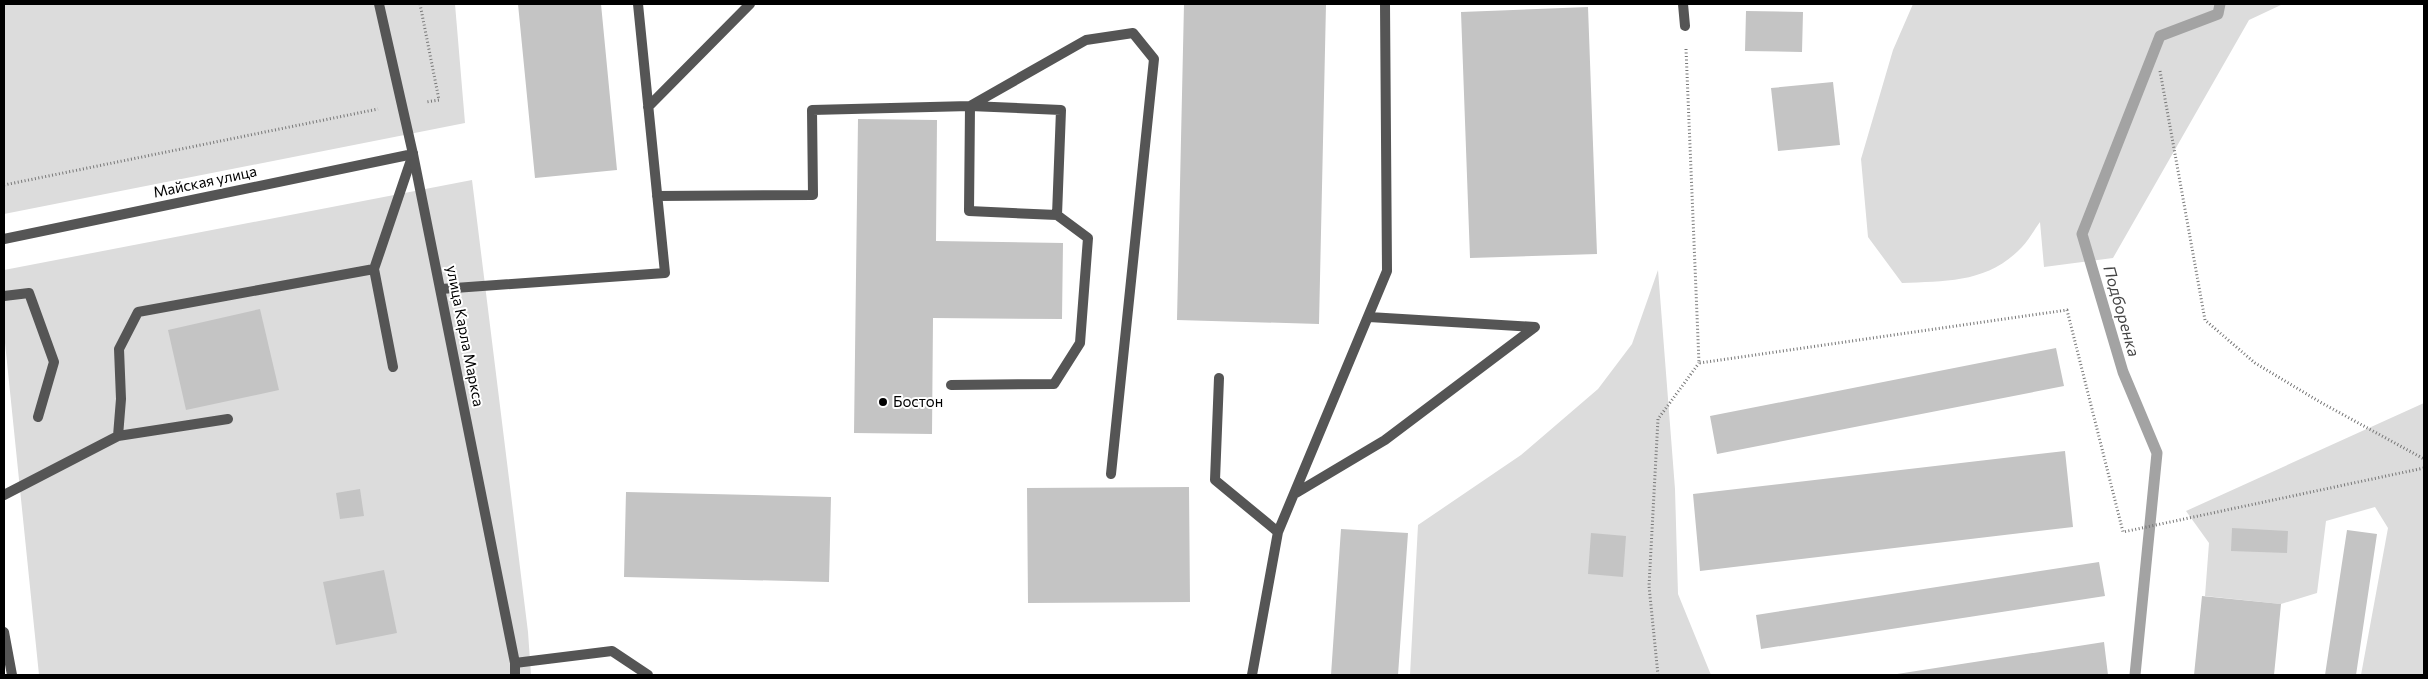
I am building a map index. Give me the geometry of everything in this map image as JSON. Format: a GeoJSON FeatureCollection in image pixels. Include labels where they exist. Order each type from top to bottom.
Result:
{"type":"FeatureCollection","features":[{"type":"Feature","properties":{"kind":"street","name":"улица Карла Маркса"},"geometry":{"type":"LineString","coordinates":[[380,4],[441,289],[515,663],[515,675]]}},
{"type":"Feature","properties":{"kind":"street"},"geometry":{"type":"LineString","coordinates":[[441,289],[665,273],[638,4]]}},
{"type":"Feature","properties":{"kind":"street"},"geometry":{"type":"LineString","coordinates":[[648,108],[750,4]]}},
{"type":"Feature","properties":{"kind":"street"},"geometry":{"type":"LineString","coordinates":[[1252,675],[1278,532],[1296,493],[1387,271],[1386,4]]}},
{"type":"Feature","properties":{"kind":"street"},"geometry":{"type":"LineString","coordinates":[[1684,4],[1684,26]]}},
{"type":"Feature","properties":{"kind":"street"},"geometry":{"type":"LineString","coordinates":[[970,106],[1086,40],[1133,33],[1154,59],[1111,474]]}},
{"type":"Feature","properties":{"kind":"street"},"geometry":{"type":"LineString","coordinates":[[657,196],[813,195],[812,110],[970,106],[1061,110],[1057,215]]}},
{"type":"Feature","properties":{"kind":"street"},"geometry":{"type":"LineString","coordinates":[[951,385],[1054,384],[1080,343],[1088,238],[1057,215],[969,210],[970,106]]}},
{"type":"Feature","properties":{"kind":"street"},"geometry":{"type":"LineString","coordinates":[[393,367],[374,268],[413,154]]}},
{"type":"Feature","properties":{"kind":"street","name":"Майская улица"},"geometry":{"type":"LineString","coordinates":[[4,239],[413,154]]}},
{"type":"Feature","properties":{"kind":"street"},"geometry":{"type":"LineString","coordinates":[[118,436],[121,399],[119,349],[138,312],[374,268]]}},
{"type":"Feature","properties":{"kind":"street"},"geometry":{"type":"LineString","coordinates":[[4,296],[29,293],[54,362],[38,417]]}},
{"type":"Feature","properties":{"kind":"street"},"geometry":{"type":"LineString","coordinates":[[1296,493],[1384,440],[1534,327],[1369,317]]}},
{"type":"Feature","properties":{"kind":"street"},"geometry":{"type":"LineString","coordinates":[[1219,378],[1215,480],[1278,532]]}},
{"type":"Feature","properties":{"kind":"street"},"geometry":{"type":"LineString","coordinates":[[4,495],[118,436],[228,419]]}},
{"type":"Feature","properties":{"kind":"street"},"geometry":{"type":"LineString","coordinates":[[4,632],[6,664],[12,675]]}},
{"type":"Feature","properties":{"kind":"street"},"geometry":{"type":"LineString","coordinates":[[515,663],[612,651],[648,675]]}},
{"type":"Feature","properties":{"kind":"path"},"geometry":{"type":"LineString","coordinates":[[4,186],[402,104],[439,100],[420,4]]}},
{"type":"Feature","properties":{"kind":"path"},"geometry":{"type":"LineString","coordinates":[[1658,675],[1649,586],[1658,419],[1699,363],[1684,26]]}},
{"type":"Feature","properties":{"kind":"path"},"geometry":{"type":"LineString","coordinates":[[2160,71],[2205,320],[2255,363],[2320,402],[2424,459]]}},
{"type":"Feature","properties":{"kind":"path"},"geometry":{"type":"LineString","coordinates":[[1699,363],[2067,310],[2123,532],[2183,521],[2424,468]]}},
{"type":"Feature","properties":{"kind":"shaded area"},"geometry":{"type":"Polygon","coordinates":[[[4,4],[455,4],[465,123],[4,214],[4,4]]]}},
{"type":"Feature","properties":{"kind":"shaded area"},"geometry":{"type":"Polygon","coordinates":[[[1913,4],[2283,4],[2249,20],[2113,258],[2044,267],[2040,222],[2022,247],[1995,268],[1966,278],[1935,282],[1902,283],[1868,237],[1861,159],[1893,50],[1913,4]]]}},
{"type":"Feature","properties":{"kind":"shaded area"},"geometry":{"type":"Polygon","coordinates":[[[472,180],[528,632],[531,675],[39,675],[4,333],[4,270],[472,180]]]}},
{"type":"Feature","properties":{"kind":"shaded area"},"geometry":{"type":"Polygon","coordinates":[[[1658,270],[1675,489],[1678,594],[1711,675],[1410,675],[1418,525],[1521,455],[1598,389],[1632,344],[1658,270]]]}},
{"type":"Feature","properties":{"kind":"shaded area"},"geometry":{"type":"Polygon","coordinates":[[[2424,403],[2424,675],[2361,675],[2388,528],[2375,507],[2326,521],[2317,593],[2281,604],[2205,596],[2209,543],[2186,511],[2424,403]]]}},
{"type":"Feature","properties":{"kind":"building"},"geometry":{"type":"Polygon","coordinates":[[[518,4],[601,4],[617,170],[535,178],[518,4]]]}},
{"type":"Feature","properties":{"kind":"building"},"geometry":{"type":"Polygon","coordinates":[[[1184,4],[1326,4],[1319,324],[1177,320],[1184,4]]]}},
{"type":"Feature","properties":{"kind":"building"},"geometry":{"type":"Polygon","coordinates":[[[1588,7],[1597,254],[1470,258],[1461,12],[1588,7]]]}},
{"type":"Feature","properties":{"kind":"building"},"geometry":{"type":"Polygon","coordinates":[[[1746,11],[1803,12],[1802,52],[1745,51],[1746,11]]]}},
{"type":"Feature","properties":{"kind":"building"},"geometry":{"type":"Polygon","coordinates":[[[1833,82],[1840,145],[1778,151],[1771,88],[1833,82]]]}},
{"type":"Feature","properties":{"kind":"building"},"geometry":{"type":"Polygon","coordinates":[[[858,119],[937,120],[936,241],[1063,243],[1062,319],[933,318],[932,434],[854,433],[858,119]]]}},
{"type":"Feature","properties":{"kind":"building"},"geometry":{"type":"Polygon","coordinates":[[[260,309],[279,390],[186,410],[168,330],[260,309]]]}},
{"type":"Feature","properties":{"kind":"building"},"geometry":{"type":"Polygon","coordinates":[[[2056,348],[2064,386],[1717,454],[1710,416],[2056,348]]]}},
{"type":"Feature","properties":{"kind":"building"},"geometry":{"type":"Polygon","coordinates":[[[2065,451],[2073,527],[1700,571],[1693,494],[2065,451]]]}},
{"type":"Feature","properties":{"kind":"building"},"geometry":{"type":"Polygon","coordinates":[[[1189,487],[1190,602],[1028,603],[1027,488],[1189,487]]]}},
{"type":"Feature","properties":{"kind":"building"},"geometry":{"type":"Polygon","coordinates":[[[360,489],[364,516],[340,519],[336,493],[360,489]]]}},
{"type":"Feature","properties":{"kind":"building"},"geometry":{"type":"Polygon","coordinates":[[[626,492],[831,497],[829,582],[624,577],[626,492]]]}},
{"type":"Feature","properties":{"kind":"building"},"geometry":{"type":"Polygon","coordinates":[[[2232,528],[2288,531],[2287,553],[2231,551],[2232,528]]]}},
{"type":"Feature","properties":{"kind":"building"},"geometry":{"type":"Polygon","coordinates":[[[1341,529],[1408,533],[1398,675],[1331,675],[1341,529]]]}},
{"type":"Feature","properties":{"kind":"building"},"geometry":{"type":"Polygon","coordinates":[[[2347,530],[2377,534],[2356,675],[2325,675],[2347,530]]]}},
{"type":"Feature","properties":{"kind":"building"},"geometry":{"type":"Polygon","coordinates":[[[1591,533],[1626,536],[1623,577],[1588,574],[1591,533]]]}},
{"type":"Feature","properties":{"kind":"building"},"geometry":{"type":"Polygon","coordinates":[[[2099,562],[2105,596],[1761,649],[1756,615],[2099,562]]]}},
{"type":"Feature","properties":{"kind":"building"},"geometry":{"type":"Polygon","coordinates":[[[384,570],[397,633],[336,645],[323,582],[384,570]]]}},
{"type":"Feature","properties":{"kind":"building"},"geometry":{"type":"Polygon","coordinates":[[[2202,596],[2281,604],[2274,675],[2194,675],[2202,596]]]}},
{"type":"Feature","properties":{"kind":"building"},"geometry":{"type":"Polygon","coordinates":[[[2104,642],[2108,675],[1897,674],[2104,642]]]}},
{"type":"Feature","properties":{"kind":"waterway","name":"Подборенка"},"geometry":{"type":"LineString","coordinates":[[2135,675],[2157,453],[2123,372],[2082,234],[2160,36],[2218,14],[2220,4]]}},
{"type":"Feature","properties":{"kind":"place","name":"Бостон"},"geometry":{"type":"Point","coordinates":[883,402]}}]}
